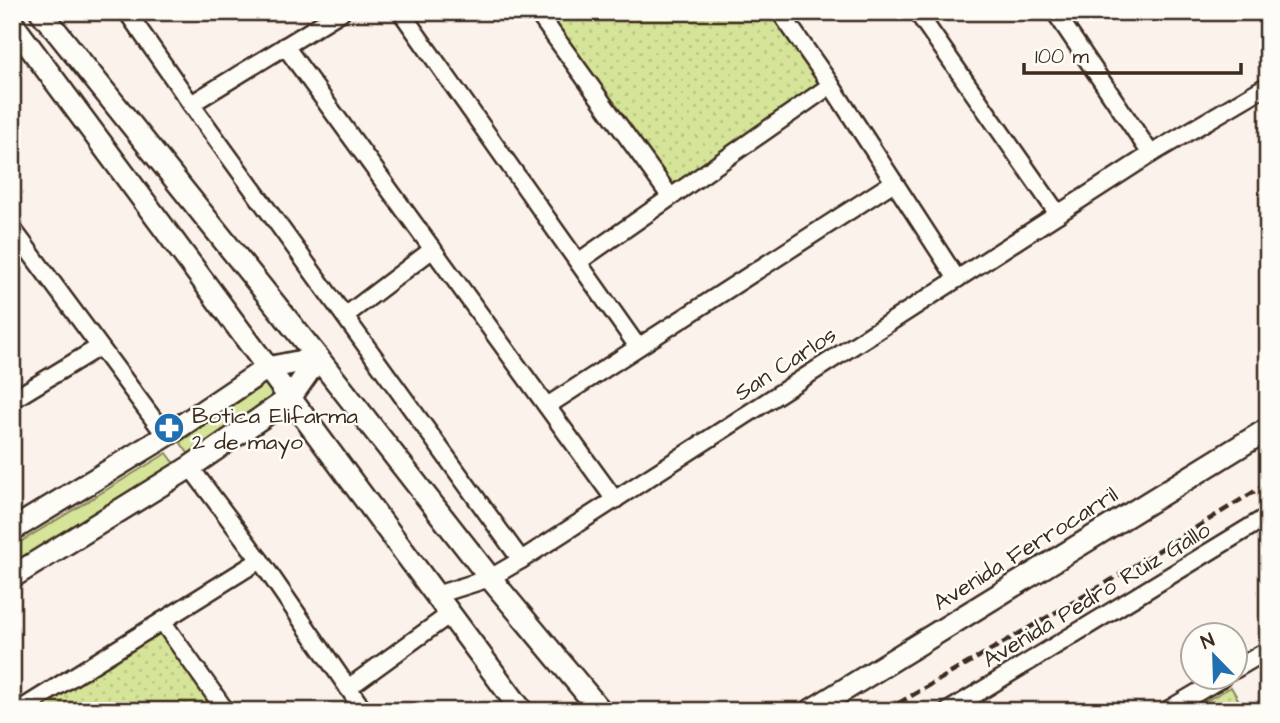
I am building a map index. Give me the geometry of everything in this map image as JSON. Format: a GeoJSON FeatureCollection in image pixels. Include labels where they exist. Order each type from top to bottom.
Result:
{"type":"FeatureCollection","features":[{"type":"Feature","properties":{"kind":"street"},"geometry":{"type":"LineString","coordinates":[[41,12],[490,578],[601,711]]}},
{"type":"Feature","properties":{"kind":"street"},"geometry":{"type":"LineString","coordinates":[[128,12],[191,104],[521,560]]}},
{"type":"Feature","properties":{"kind":"street"},"geometry":{"type":"LineString","coordinates":[[191,104],[341,12]]}},
{"type":"Feature","properties":{"kind":"street"},"geometry":{"type":"LineString","coordinates":[[401,12],[638,347]]}},
{"type":"Feature","properties":{"kind":"street"},"geometry":{"type":"LineString","coordinates":[[559,12],[541,17],[670,196]]}},
{"type":"Feature","properties":{"kind":"street"},"geometry":{"type":"LineString","coordinates":[[780,12],[831,85],[957,279]]}},
{"type":"Feature","properties":{"kind":"street"},"geometry":{"type":"LineString","coordinates":[[917,12],[1058,214]]}},
{"type":"Feature","properties":{"kind":"street"},"geometry":{"type":"LineString","coordinates":[[1055,12],[1151,154]]}},
{"type":"Feature","properties":{"kind":"street"},"geometry":{"type":"LineString","coordinates":[[12,23],[522,711]]}},
{"type":"Feature","properties":{"kind":"street"},"geometry":{"type":"LineString","coordinates":[[285,47],[615,499]]}},
{"type":"Feature","properties":{"kind":"street"},"geometry":{"type":"LineString","coordinates":[[578,262],[831,85]]}},
{"type":"Feature","properties":{"kind":"street","name":"San Carlos"},"geometry":{"type":"LineString","coordinates":[[436,596],[490,578],[521,560],[1151,154],[1268,85]]}},
{"type":"Feature","properties":{"kind":"street"},"geometry":{"type":"LineString","coordinates":[[547,406],[894,181]]}},
{"type":"Feature","properties":{"kind":"street"},"geometry":{"type":"LineString","coordinates":[[12,228],[166,436]]}},
{"type":"Feature","properties":{"kind":"street"},"geometry":{"type":"LineString","coordinates":[[345,316],[433,249]]}},
{"type":"Feature","properties":{"kind":"street"},"geometry":{"type":"LineString","coordinates":[[12,400],[99,346]]}},
{"type":"Feature","properties":{"kind":"street"},"geometry":{"type":"LineString","coordinates":[[12,530],[166,436],[267,368],[318,358]]}},
{"type":"Feature","properties":{"kind":"street"},"geometry":{"type":"LineString","coordinates":[[12,577],[190,467],[290,398],[318,358]]}},
{"type":"Feature","properties":{"kind":"street","name":"Avenida Ferrocarril"},"geometry":{"type":"LineString","coordinates":[[810,711],[1268,429]]}},
{"type":"Feature","properties":{"kind":"street"},"geometry":{"type":"LineString","coordinates":[[190,467],[260,560],[364,711]]}},
{"type":"Feature","properties":{"kind":"street","name":"Avenida Pedro Ruiz Gallo"},"geometry":{"type":"LineString","coordinates":[[948,711],[1267,519]]}},
{"type":"Feature","properties":{"kind":"street"},"geometry":{"type":"LineString","coordinates":[[18,711],[260,560]]}},
{"type":"Feature","properties":{"kind":"street"},"geometry":{"type":"LineString","coordinates":[[348,688],[450,614]]}},
{"type":"Feature","properties":{"kind":"street"},"geometry":{"type":"LineString","coordinates":[[163,621],[226,711]]}},
{"type":"Feature","properties":{"kind":"street"},"geometry":{"type":"LineString","coordinates":[[1248,662],[1268,650]]}},
{"type":"Feature","properties":{"kind":"street"},"geometry":{"type":"LineString","coordinates":[[1166,711],[1197,692]]}},
{"type":"Feature","properties":{"kind":"green space"},"geometry":{"type":"Polygon","coordinates":[[[573,12],[771,12],[821,86],[673,184],[555,24],[573,12]]]}},
{"type":"Feature","properties":{"kind":"green space"},"geometry":{"type":"Polygon","coordinates":[[[266,383],[276,398],[190,456],[180,442],[266,383]]]}},
{"type":"Feature","properties":{"kind":"green space"},"geometry":{"type":"Polygon","coordinates":[[[167,453],[178,468],[12,570],[12,547],[167,453]]]}},
{"type":"Feature","properties":{"kind":"green space"},"geometry":{"type":"Polygon","coordinates":[[[155,629],[163,632],[220,711],[29,711],[155,629]]]}},
{"type":"Feature","properties":{"kind":"green space"},"geometry":{"type":"Polygon","coordinates":[[[1222,692],[1234,692],[1245,711],[1188,711],[1222,692]]]}},
{"type":"Feature","properties":{"kind":"railway"},"geometry":{"type":"LineString","coordinates":[[885,711],[1103,585],[1268,483]]}},
{"type":"Feature","properties":{"kind":"place","name":"Botica Elifarma 2 de mayo"},"geometry":{"type":"Point","coordinates":[169,428]}}]}
